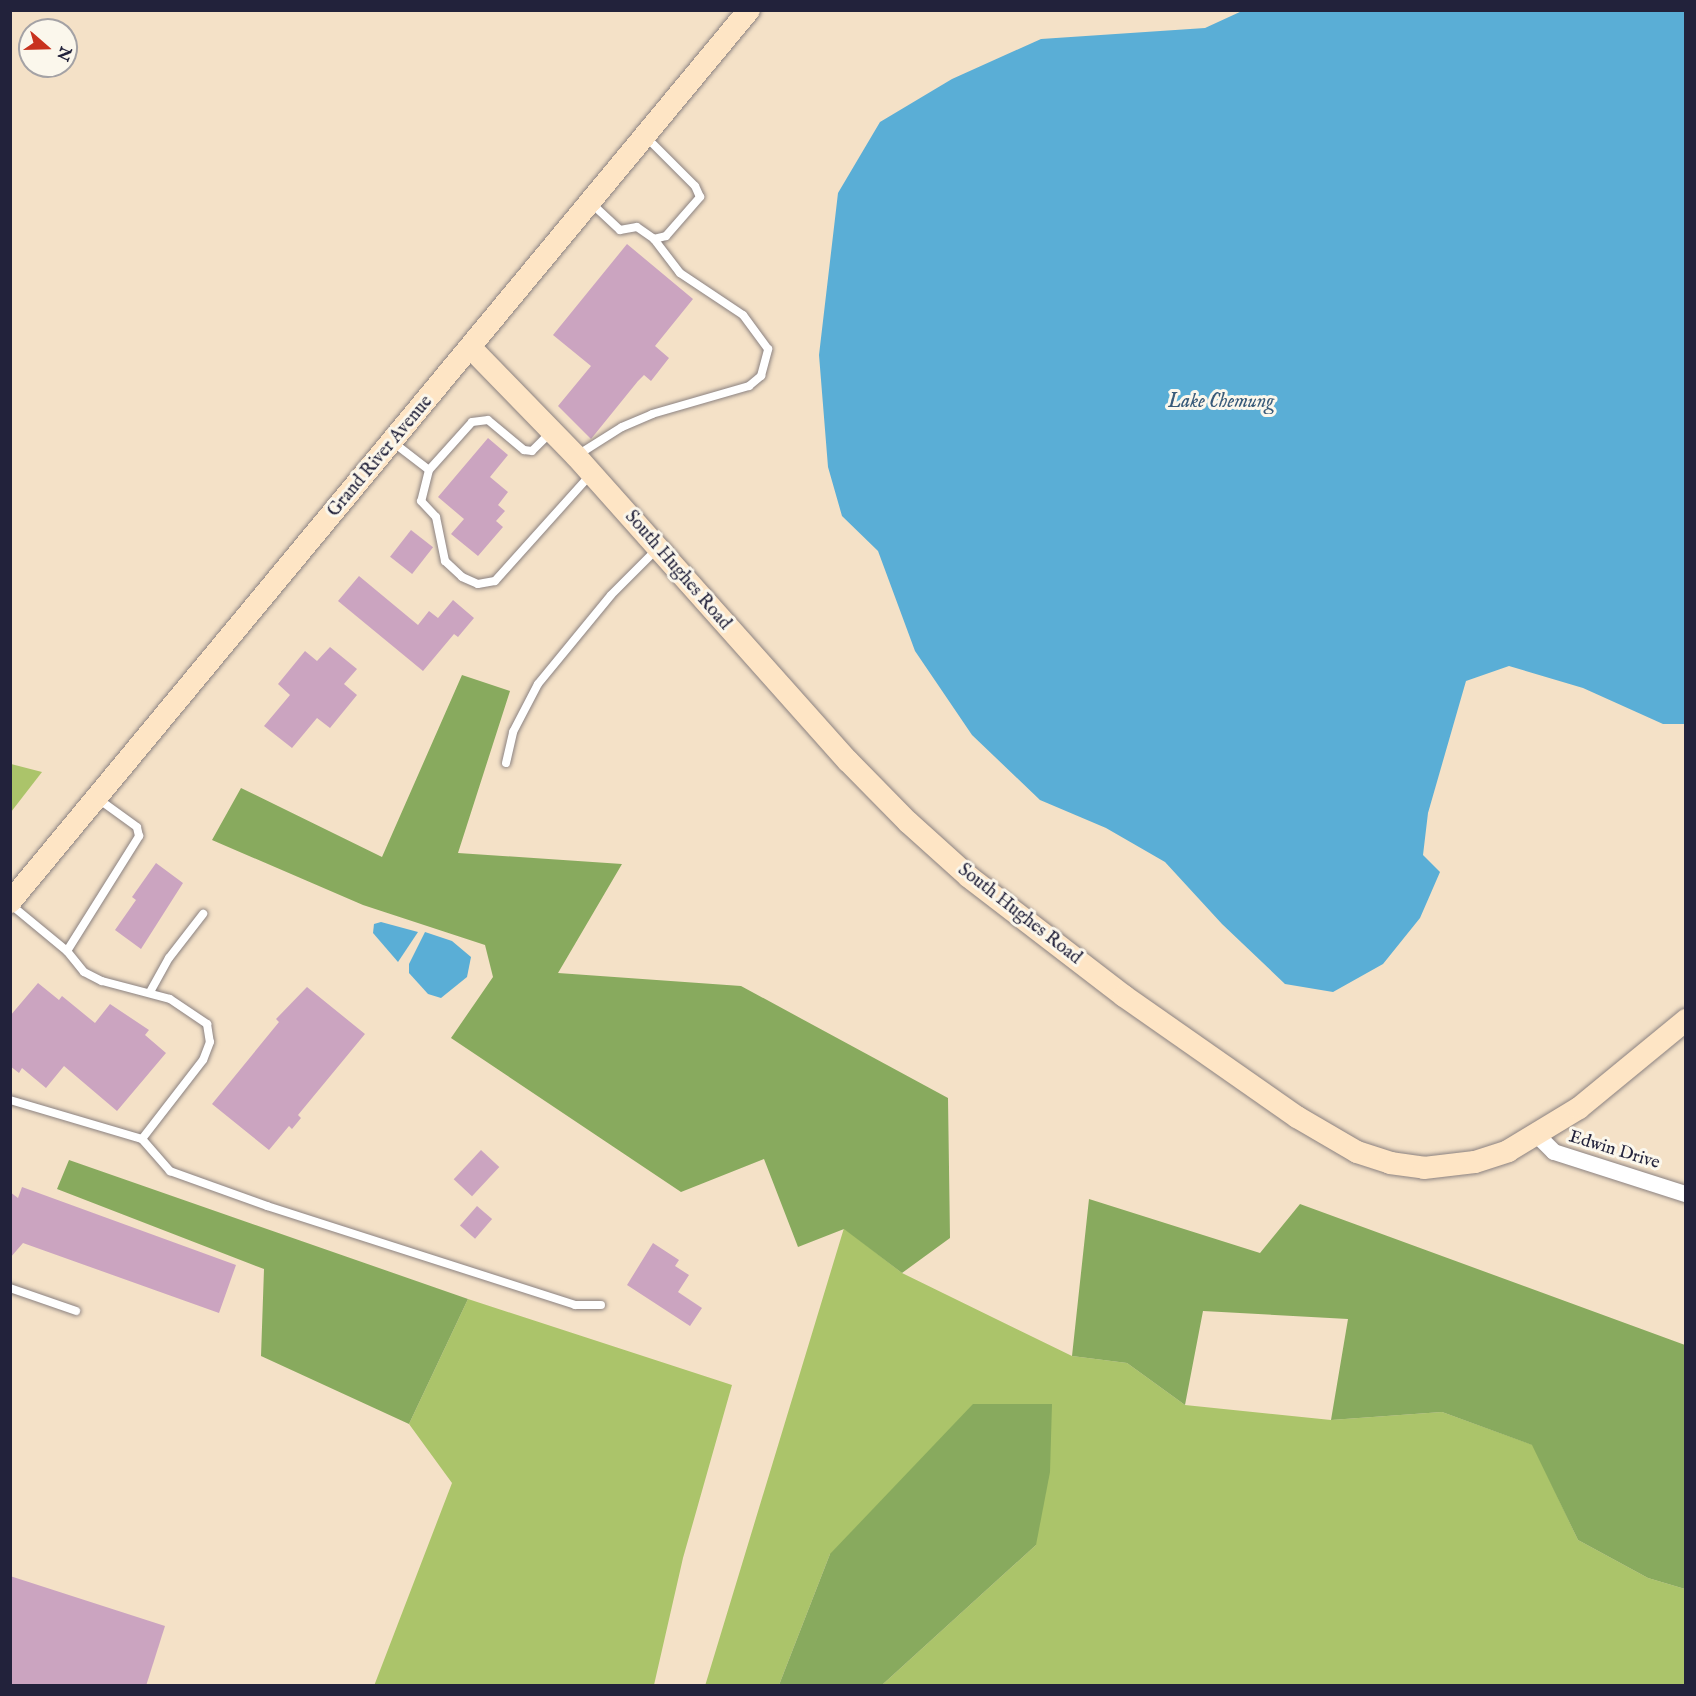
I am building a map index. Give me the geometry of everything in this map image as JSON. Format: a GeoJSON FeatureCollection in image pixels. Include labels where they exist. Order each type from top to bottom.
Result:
{"type":"FeatureCollection","features":[{"type":"Feature","properties":{"kind":"street","name":"Grand River Avenue"},"geometry":{"type":"LineString","coordinates":[[10,903],[749,10]]}},
{"type":"Feature","properties":{"kind":"street","name":"South Hughes Road"},"geometry":{"type":"LineString","coordinates":[[471,348],[576,456],[848,761],[969,877],[1124,996],[1297,1117],[1373,1158],[1424,1168],[1484,1160],[1538,1135],[1579,1108],[1686,1020]]}},
{"type":"Feature","properties":{"kind":"street","name":"Edwin Drive"},"geometry":{"type":"LineString","coordinates":[[1538,1135],[1554,1152],[1686,1194]]}},
{"type":"Feature","properties":{"kind":"lane"},"geometry":{"type":"LineString","coordinates":[[644,136],[695,186],[700,197],[666,236],[654,239]]}},
{"type":"Feature","properties":{"kind":"lane"},"geometry":{"type":"LineString","coordinates":[[576,456],[622,427],[652,414],[748,386],[761,376],[768,349],[743,315],[680,273],[654,239],[637,227],[620,230],[590,202]]}},
{"type":"Feature","properties":{"kind":"lane"},"geometry":{"type":"LineString","coordinates":[[552,431],[532,451],[524,450],[488,420],[472,422],[429,470],[422,501],[436,517],[445,561],[462,577],[478,584],[495,581],[591,474]]}},
{"type":"Feature","properties":{"kind":"lane"},"geometry":{"type":"LineString","coordinates":[[393,442],[429,470]]}},
{"type":"Feature","properties":{"kind":"lane"},"geometry":{"type":"LineString","coordinates":[[506,763],[513,732],[538,684],[611,595],[657,549]]}},
{"type":"Feature","properties":{"kind":"lane"},"geometry":{"type":"LineString","coordinates":[[67,951],[140,836],[137,827],[97,798]]}},
{"type":"Feature","properties":{"kind":"lane"},"geometry":{"type":"LineString","coordinates":[[10,903],[67,951],[84,972],[102,981],[170,999],[207,1024],[210,1042],[203,1060],[142,1139]]}},
{"type":"Feature","properties":{"kind":"lane"},"geometry":{"type":"LineString","coordinates":[[150,992],[169,958],[203,914]]}},
{"type":"Feature","properties":{"kind":"lane"},"geometry":{"type":"LineString","coordinates":[[10,1100],[142,1139],[170,1171],[575,1305],[601,1305]]}},
{"type":"Feature","properties":{"kind":"lane"},"geometry":{"type":"LineString","coordinates":[[10,1288],[76,1311]]}},
{"type":"Feature","properties":{"kind":"green space"},"geometry":{"type":"Polygon","coordinates":[[[462,675],[510,691],[458,853],[622,864],[558,973],[741,986],[948,1098],[950,1238],[902,1273],[844,1229],[798,1247],[764,1159],[681,1192],[451,1038],[493,977],[485,945],[363,905],[212,840],[241,788],[382,857],[462,675]]]}},
{"type":"Feature","properties":{"kind":"green space"},"geometry":{"type":"Polygon","coordinates":[[[10,764],[42,772],[11,812],[10,764]]]}},
{"type":"Feature","properties":{"kind":"green space"},"geometry":{"type":"Polygon","coordinates":[[[69,1160],[468,1299],[409,1424],[261,1356],[264,1269],[57,1189],[69,1160]]]}},
{"type":"Feature","properties":{"kind":"green space"},"geometry":{"type":"Polygon","coordinates":[[[1089,1199],[1260,1253],[1300,1204],[1685,1345],[1685,1589],[1648,1578],[1578,1540],[1532,1445],[1442,1412],[1331,1420],[1348,1319],[1203,1311],[1185,1405],[1127,1363],[1072,1356],[1089,1199]]]}},
{"type":"Feature","properties":{"kind":"green space"},"geometry":{"type":"Polygon","coordinates":[[[844,1228],[902,1273],[1072,1356],[1127,1363],[1185,1405],[1331,1420],[1442,1412],[1533,1445],[1578,1540],[1648,1578],[1685,1589],[1685,1685],[882,1685],[1036,1545],[830,1554],[779,1685],[705,1686],[844,1228]]]}},
{"type":"Feature","properties":{"kind":"green space"},"geometry":{"type":"Polygon","coordinates":[[[468,1299],[732,1385],[683,1558],[654,1685],[374,1686],[452,1483],[409,1424],[468,1299]]]}},
{"type":"Feature","properties":{"kind":"green space"},"geometry":{"type":"Polygon","coordinates":[[[973,1404],[1052,1404],[1050,1472],[1036,1545],[882,1685],[779,1685],[830,1554],[973,1404]]]}},
{"type":"Feature","properties":{"kind":"water","name":"Lake Chemung"},"geometry":{"type":"Polygon","coordinates":[[[1242,11],[1685,11],[1685,724],[1663,724],[1583,688],[1509,666],[1466,681],[1428,813],[1423,855],[1440,872],[1420,918],[1383,964],[1333,992],[1285,984],[1222,924],[1165,862],[1106,828],[1040,800],[972,735],[915,651],[878,551],[842,516],[828,467],[819,355],[838,193],[880,122],[952,79],[1041,39],[1205,28],[1242,11]]]}},
{"type":"Feature","properties":{"kind":"water"},"geometry":{"type":"Polygon","coordinates":[[[381,922],[418,932],[398,962],[373,933],[374,924],[381,922]]]}},
{"type":"Feature","properties":{"kind":"water"},"geometry":{"type":"Polygon","coordinates":[[[425,932],[452,941],[471,957],[467,977],[441,998],[428,994],[409,973],[409,964],[425,932]]]}},
{"type":"Feature","properties":{"kind":"building"},"geometry":{"type":"Polygon","coordinates":[[[627,244],[693,299],[655,346],[669,358],[651,381],[644,375],[638,381],[591,439],[558,406],[591,366],[553,335],[627,244]]]}},
{"type":"Feature","properties":{"kind":"building"},"geometry":{"type":"Polygon","coordinates":[[[488,438],[508,455],[490,477],[508,492],[498,505],[505,511],[496,521],[503,527],[478,556],[451,534],[464,519],[438,497],[488,438]]]}},
{"type":"Feature","properties":{"kind":"building"},"geometry":{"type":"Polygon","coordinates":[[[411,530],[433,547],[412,574],[390,557],[411,530]]]}},
{"type":"Feature","properties":{"kind":"building"},"geometry":{"type":"Polygon","coordinates":[[[359,576],[418,625],[429,611],[438,618],[453,600],[474,618],[458,637],[454,634],[423,671],[338,601],[359,576]]]}},
{"type":"Feature","properties":{"kind":"building"},"geometry":{"type":"Polygon","coordinates":[[[330,647],[357,669],[344,684],[357,695],[330,728],[317,718],[292,748],[264,726],[290,695],[278,684],[305,651],[317,661],[330,647]]]}},
{"type":"Feature","properties":{"kind":"building"},"geometry":{"type":"Polygon","coordinates":[[[156,863],[183,883],[141,949],[115,930],[136,900],[132,897],[156,863]]]}},
{"type":"Feature","properties":{"kind":"building"},"geometry":{"type":"Polygon","coordinates":[[[38,983],[59,1000],[62,996],[95,1023],[110,1004],[149,1030],[145,1035],[166,1053],[117,1111],[64,1066],[46,1088],[22,1068],[19,1073],[10,1066],[10,1016],[38,983]]]}},
{"type":"Feature","properties":{"kind":"building"},"geometry":{"type":"Polygon","coordinates":[[[307,987],[365,1034],[298,1115],[301,1118],[292,1129],[289,1126],[269,1150],[212,1104],[279,1022],[276,1019],[307,987]]]}},
{"type":"Feature","properties":{"kind":"building"},"geometry":{"type":"Polygon","coordinates":[[[481,1150],[499,1167],[472,1196],[454,1179],[481,1150]]]}},
{"type":"Feature","properties":{"kind":"building"},"geometry":{"type":"Polygon","coordinates":[[[22,1187],[236,1265],[219,1313],[23,1243],[10,1258],[10,1192],[18,1198],[22,1187]]]}},
{"type":"Feature","properties":{"kind":"building"},"geometry":{"type":"Polygon","coordinates":[[[477,1206],[492,1219],[475,1239],[460,1226],[477,1206]]]}},
{"type":"Feature","properties":{"kind":"building"},"geometry":{"type":"Polygon","coordinates":[[[653,1243],[679,1260],[675,1266],[689,1275],[678,1292],[702,1308],[690,1326],[627,1285],[653,1243]]]}},
{"type":"Feature","properties":{"kind":"building"},"geometry":{"type":"Polygon","coordinates":[[[10,1576],[165,1626],[146,1686],[10,1686],[10,1576]]]}}]}
